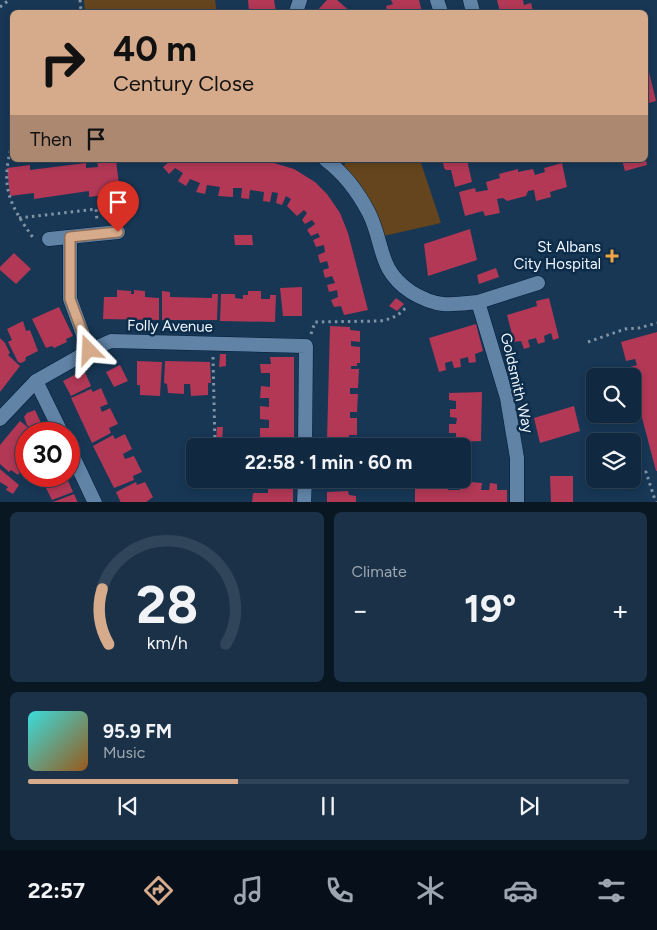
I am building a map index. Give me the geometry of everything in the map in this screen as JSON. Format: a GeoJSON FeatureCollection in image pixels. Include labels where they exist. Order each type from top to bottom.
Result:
{"type":"FeatureCollection","features":[{"type":"Feature","properties":{"kind":"street"},"geometry":{"type":"LineString","coordinates":[[336,163],[370,215],[386,266],[392,276],[415,295],[429,302],[443,304],[478,302],[538,283]]}},
{"type":"Feature","properties":{"kind":"street"},"geometry":{"type":"LineString","coordinates":[[49,239],[118,232]]}},
{"type":"Feature","properties":{"kind":"street"},"geometry":{"type":"LineString","coordinates":[[70,237],[70,299],[89,350]]}},
{"type":"Feature","properties":{"kind":"street","name":"Goldsmith Way"},"geometry":{"type":"LineString","coordinates":[[478,302],[486,323],[507,398],[517,458],[518,502]]}},
{"type":"Feature","properties":{"kind":"street","name":"Folly Avenue"},"geometry":{"type":"LineString","coordinates":[[0,419],[36,381],[89,350],[111,341],[306,346]]}},
{"type":"Feature","properties":{"kind":"street"},"geometry":{"type":"LineString","coordinates":[[305,438],[306,346]]}},
{"type":"Feature","properties":{"kind":"street"},"geometry":{"type":"LineString","coordinates":[[36,381],[56,422]]}},
{"type":"Feature","properties":{"kind":"street"},"geometry":{"type":"LineString","coordinates":[[80,471],[95,502]]}},
{"type":"Feature","properties":{"kind":"street"},"geometry":{"type":"LineString","coordinates":[[304,502],[305,488]]}},
{"type":"Feature","properties":{"kind":"path"},"geometry":{"type":"LineString","coordinates":[[0,6],[10,0]]}},
{"type":"Feature","properties":{"kind":"path"},"geometry":{"type":"LineString","coordinates":[[2,166],[10,148]]}},
{"type":"Feature","properties":{"kind":"path"},"geometry":{"type":"LineString","coordinates":[[2,179],[6,198],[35,241],[49,239]]}},
{"type":"Feature","properties":{"kind":"path"},"geometry":{"type":"LineString","coordinates":[[18,218],[96,209],[99,234]]}},
{"type":"Feature","properties":{"kind":"path"},"geometry":{"type":"LineString","coordinates":[[306,346],[315,322],[389,320],[401,313],[415,295]]}},
{"type":"Feature","properties":{"kind":"path"},"geometry":{"type":"LineString","coordinates":[[588,342],[625,329],[639,328],[657,323]]}},
{"type":"Feature","properties":{"kind":"path"},"geometry":{"type":"LineString","coordinates":[[213,344],[215,438]]}},
{"type":"Feature","properties":{"kind":"path"},"geometry":{"type":"LineString","coordinates":[[641,473],[646,472],[656,502]]}},
{"type":"Feature","properties":{"kind":"shaded area"},"geometry":{"type":"Polygon","coordinates":[[[84,0],[215,0],[217,10],[85,10],[84,0]]]}},
{"type":"Feature","properties":{"kind":"shaded area"},"geometry":{"type":"Polygon","coordinates":[[[347,162],[421,162],[441,223],[379,237],[341,168],[347,162]]]}},
{"type":"Feature","properties":{"kind":"building"},"geometry":{"type":"Polygon","coordinates":[[[248,0],[274,0],[276,10],[249,10],[248,0]]]}},
{"type":"Feature","properties":{"kind":"building"},"geometry":{"type":"Polygon","coordinates":[[[327,0],[337,0],[349,10],[318,10],[327,0]]]}},
{"type":"Feature","properties":{"kind":"building"},"geometry":{"type":"Polygon","coordinates":[[[391,0],[419,0],[422,10],[387,10],[386,6],[393,4],[391,0]]]}},
{"type":"Feature","properties":{"kind":"building"},"geometry":{"type":"Polygon","coordinates":[[[497,0],[523,0],[524,5],[531,3],[533,10],[500,10],[497,0]]]}},
{"type":"Feature","properties":{"kind":"building"},"geometry":{"type":"Polygon","coordinates":[[[648,72],[656,101],[648,103],[648,72]]]}},
{"type":"Feature","properties":{"kind":"building"},"geometry":{"type":"Polygon","coordinates":[[[97,162],[116,162],[120,193],[89,197],[89,191],[34,199],[34,193],[10,196],[7,168],[30,165],[30,170],[86,163],[86,168],[98,167],[97,162]]]}},
{"type":"Feature","properties":{"kind":"building"},"geometry":{"type":"Polygon","coordinates":[[[169,162],[274,163],[294,169],[315,182],[327,194],[340,213],[348,233],[368,310],[344,315],[341,306],[334,307],[331,300],[338,297],[337,290],[329,292],[327,285],[335,283],[332,276],[325,278],[323,270],[329,268],[327,261],[320,263],[318,255],[325,252],[324,245],[316,247],[313,240],[320,237],[318,233],[311,236],[307,230],[315,224],[312,220],[305,224],[302,220],[307,213],[304,210],[297,216],[287,206],[291,199],[286,196],[282,205],[276,203],[278,193],[272,192],[270,202],[263,201],[264,192],[250,190],[249,199],[241,198],[242,188],[233,188],[233,197],[218,196],[220,187],[207,185],[205,194],[196,192],[200,183],[190,179],[186,186],[178,181],[183,173],[175,168],[169,174],[163,167],[169,162]]]}},
{"type":"Feature","properties":{"kind":"building"},"geometry":{"type":"Polygon","coordinates":[[[467,162],[472,182],[455,187],[451,170],[446,170],[443,163],[467,162]]]}},
{"type":"Feature","properties":{"kind":"building"},"geometry":{"type":"Polygon","coordinates":[[[623,162],[646,162],[647,165],[625,171],[623,162]]]}},
{"type":"Feature","properties":{"kind":"building"},"geometry":{"type":"Polygon","coordinates":[[[562,163],[567,187],[550,192],[551,197],[536,201],[534,190],[528,191],[526,196],[507,201],[503,198],[497,199],[500,213],[485,216],[483,211],[465,216],[459,192],[475,188],[476,192],[488,190],[486,182],[500,178],[499,174],[518,169],[518,172],[533,169],[535,175],[545,172],[544,168],[562,163]]]}},
{"type":"Feature","properties":{"kind":"building"},"geometry":{"type":"Polygon","coordinates":[[[470,229],[477,260],[428,276],[424,244],[470,229]]]}},
{"type":"Feature","properties":{"kind":"building"},"geometry":{"type":"Polygon","coordinates":[[[234,235],[252,235],[253,245],[235,245],[234,235]]]}},
{"type":"Feature","properties":{"kind":"building"},"geometry":{"type":"Polygon","coordinates":[[[14,253],[31,269],[16,284],[0,270],[0,267],[14,253]]]}},
{"type":"Feature","properties":{"kind":"building"},"geometry":{"type":"Polygon","coordinates":[[[496,268],[499,277],[479,284],[477,275],[496,268]]]}},
{"type":"Feature","properties":{"kind":"building"},"geometry":{"type":"Polygon","coordinates":[[[302,287],[302,316],[283,316],[280,288],[302,287]]]}},
{"type":"Feature","properties":{"kind":"building"},"geometry":{"type":"Polygon","coordinates":[[[117,290],[131,291],[131,294],[134,294],[134,290],[145,291],[145,297],[159,298],[159,320],[103,319],[104,297],[117,297],[117,290]]]}},
{"type":"Feature","properties":{"kind":"building"},"geometry":{"type":"Polygon","coordinates":[[[162,291],[170,292],[170,297],[212,298],[212,294],[218,294],[217,320],[162,320],[162,291]]]}},
{"type":"Feature","properties":{"kind":"building"},"geometry":{"type":"Polygon","coordinates":[[[248,291],[261,291],[261,299],[270,299],[270,295],[276,295],[275,322],[220,321],[221,294],[235,294],[235,298],[243,299],[243,295],[248,295],[248,291]]]}},
{"type":"Feature","properties":{"kind":"building"},"geometry":{"type":"Polygon","coordinates":[[[396,298],[404,304],[397,311],[389,306],[396,298]]]}},
{"type":"Feature","properties":{"kind":"building"},"geometry":{"type":"Polygon","coordinates":[[[549,298],[559,338],[553,340],[551,333],[544,336],[545,342],[538,344],[536,338],[528,340],[530,347],[524,349],[521,341],[514,342],[507,315],[537,306],[536,301],[549,298]]]}},
{"type":"Feature","properties":{"kind":"building"},"geometry":{"type":"Polygon","coordinates":[[[59,307],[73,336],[66,339],[67,342],[54,348],[52,346],[46,348],[32,319],[59,307]]]}},
{"type":"Feature","properties":{"kind":"building"},"geometry":{"type":"Polygon","coordinates":[[[23,321],[26,331],[30,330],[38,351],[26,357],[25,361],[21,363],[18,362],[8,342],[12,340],[7,329],[23,321]]]}},
{"type":"Feature","properties":{"kind":"building"},"geometry":{"type":"Polygon","coordinates":[[[476,324],[483,351],[475,354],[476,362],[469,363],[468,357],[460,359],[461,367],[454,368],[452,361],[445,363],[446,370],[439,372],[429,338],[476,324]]]}},
{"type":"Feature","properties":{"kind":"building"},"geometry":{"type":"Polygon","coordinates":[[[330,326],[350,327],[350,330],[360,331],[360,342],[351,341],[351,346],[360,347],[360,363],[357,363],[357,366],[351,366],[351,369],[359,369],[358,388],[350,388],[350,394],[358,394],[357,412],[350,412],[350,418],[357,418],[357,435],[349,435],[349,438],[327,438],[330,326]]]}},
{"type":"Feature","properties":{"kind":"building"},"geometry":{"type":"Polygon","coordinates":[[[657,332],[657,471],[641,414],[641,368],[627,368],[637,365],[635,359],[626,361],[621,342],[657,332]]]}},
{"type":"Feature","properties":{"kind":"building"},"geometry":{"type":"Polygon","coordinates":[[[0,338],[10,353],[8,355],[20,366],[0,392],[0,338]]]}},
{"type":"Feature","properties":{"kind":"building"},"geometry":{"type":"Polygon","coordinates":[[[220,354],[226,354],[226,366],[219,367],[220,354]]]}},
{"type":"Feature","properties":{"kind":"building"},"geometry":{"type":"Polygon","coordinates":[[[270,357],[294,357],[294,438],[260,438],[260,428],[269,428],[269,420],[260,419],[260,406],[269,407],[269,398],[260,398],[261,386],[270,387],[270,373],[261,373],[260,364],[271,364],[270,357]]]}},
{"type":"Feature","properties":{"kind":"building"},"geometry":{"type":"Polygon","coordinates":[[[137,361],[162,362],[160,396],[140,395],[140,385],[137,385],[137,361]]]}},
{"type":"Feature","properties":{"kind":"building"},"geometry":{"type":"Polygon","coordinates":[[[165,361],[210,362],[211,383],[208,383],[208,395],[191,396],[190,384],[184,384],[184,394],[168,393],[167,384],[164,383],[165,361]]]}},
{"type":"Feature","properties":{"kind":"building"},"geometry":{"type":"Polygon","coordinates":[[[120,365],[128,381],[114,387],[106,372],[120,365]]]}},
{"type":"Feature","properties":{"kind":"building"},"geometry":{"type":"Polygon","coordinates":[[[84,370],[91,386],[71,396],[63,381],[84,370]]]}},
{"type":"Feature","properties":{"kind":"building"},"geometry":{"type":"Polygon","coordinates":[[[101,388],[108,404],[100,407],[102,412],[110,408],[118,424],[109,428],[111,433],[92,443],[71,398],[91,389],[93,392],[101,388]]]}},
{"type":"Feature","properties":{"kind":"building"},"geometry":{"type":"Polygon","coordinates":[[[482,392],[481,441],[471,441],[471,438],[456,438],[456,433],[449,433],[449,424],[456,424],[457,418],[450,417],[450,409],[456,409],[456,401],[449,400],[449,393],[482,392]]]}},
{"type":"Feature","properties":{"kind":"building"},"geometry":{"type":"Polygon","coordinates":[[[574,406],[580,431],[540,443],[534,418],[574,406]]]}},
{"type":"Feature","properties":{"kind":"building"},"geometry":{"type":"Polygon","coordinates":[[[35,410],[40,422],[26,422],[24,417],[27,413],[35,410]]]}},
{"type":"Feature","properties":{"kind":"building"},"geometry":{"type":"Polygon","coordinates":[[[15,427],[15,473],[11,470],[9,472],[0,464],[0,445],[15,427]]]}},
{"type":"Feature","properties":{"kind":"building"},"geometry":{"type":"Polygon","coordinates":[[[217,427],[223,427],[222,438],[216,438],[217,427]]]}},
{"type":"Feature","properties":{"kind":"building"},"geometry":{"type":"Polygon","coordinates":[[[125,434],[132,449],[123,454],[125,459],[134,456],[142,472],[133,476],[134,480],[114,488],[93,446],[113,435],[115,439],[125,434]]]}},
{"type":"Feature","properties":{"kind":"building"},"geometry":{"type":"Polygon","coordinates":[[[0,469],[15,482],[15,487],[18,487],[13,494],[6,490],[8,487],[0,482],[0,469]]]}},
{"type":"Feature","properties":{"kind":"building"},"geometry":{"type":"Polygon","coordinates":[[[550,476],[573,476],[573,502],[551,502],[550,476]]]}},
{"type":"Feature","properties":{"kind":"building"},"geometry":{"type":"Polygon","coordinates":[[[136,482],[137,485],[145,482],[153,497],[146,502],[121,502],[116,492],[136,482]]]}},
{"type":"Feature","properties":{"kind":"building"},"geometry":{"type":"Polygon","coordinates":[[[471,482],[482,483],[481,490],[489,490],[490,483],[497,484],[497,490],[507,490],[507,502],[415,502],[415,488],[448,488],[448,490],[471,488],[471,482]]]}},
{"type":"Feature","properties":{"kind":"building"},"geometry":{"type":"Polygon","coordinates":[[[71,487],[73,492],[52,500],[46,488],[71,487]]]}},
{"type":"Feature","properties":{"kind":"building"},"geometry":{"type":"Polygon","coordinates":[[[268,488],[293,488],[293,502],[252,502],[253,493],[268,493],[268,488]]]}},
{"type":"Feature","properties":{"kind":"building"},"geometry":{"type":"Polygon","coordinates":[[[327,488],[348,488],[348,489],[327,488]]]}},
{"type":"Feature","properties":{"kind":"building"},"geometry":{"type":"Polygon","coordinates":[[[348,491],[349,495],[356,496],[356,502],[327,502],[327,492],[348,491]]]}},
{"type":"Feature","properties":{"kind":"building"},"geometry":{"type":"Polygon","coordinates":[[[74,494],[78,502],[53,502],[74,494]]]}},
{"type":"Feature","properties":{"kind":"place","name":"St Albans City Hospital"},"geometry":{"type":"Point","coordinates":[612,256]}},
{"type":"Feature","properties":{"kind":"route"},"geometry":{"type":"LineString","coordinates":[[89,350],[70,299],[70,237],[118,232]]}}]}
